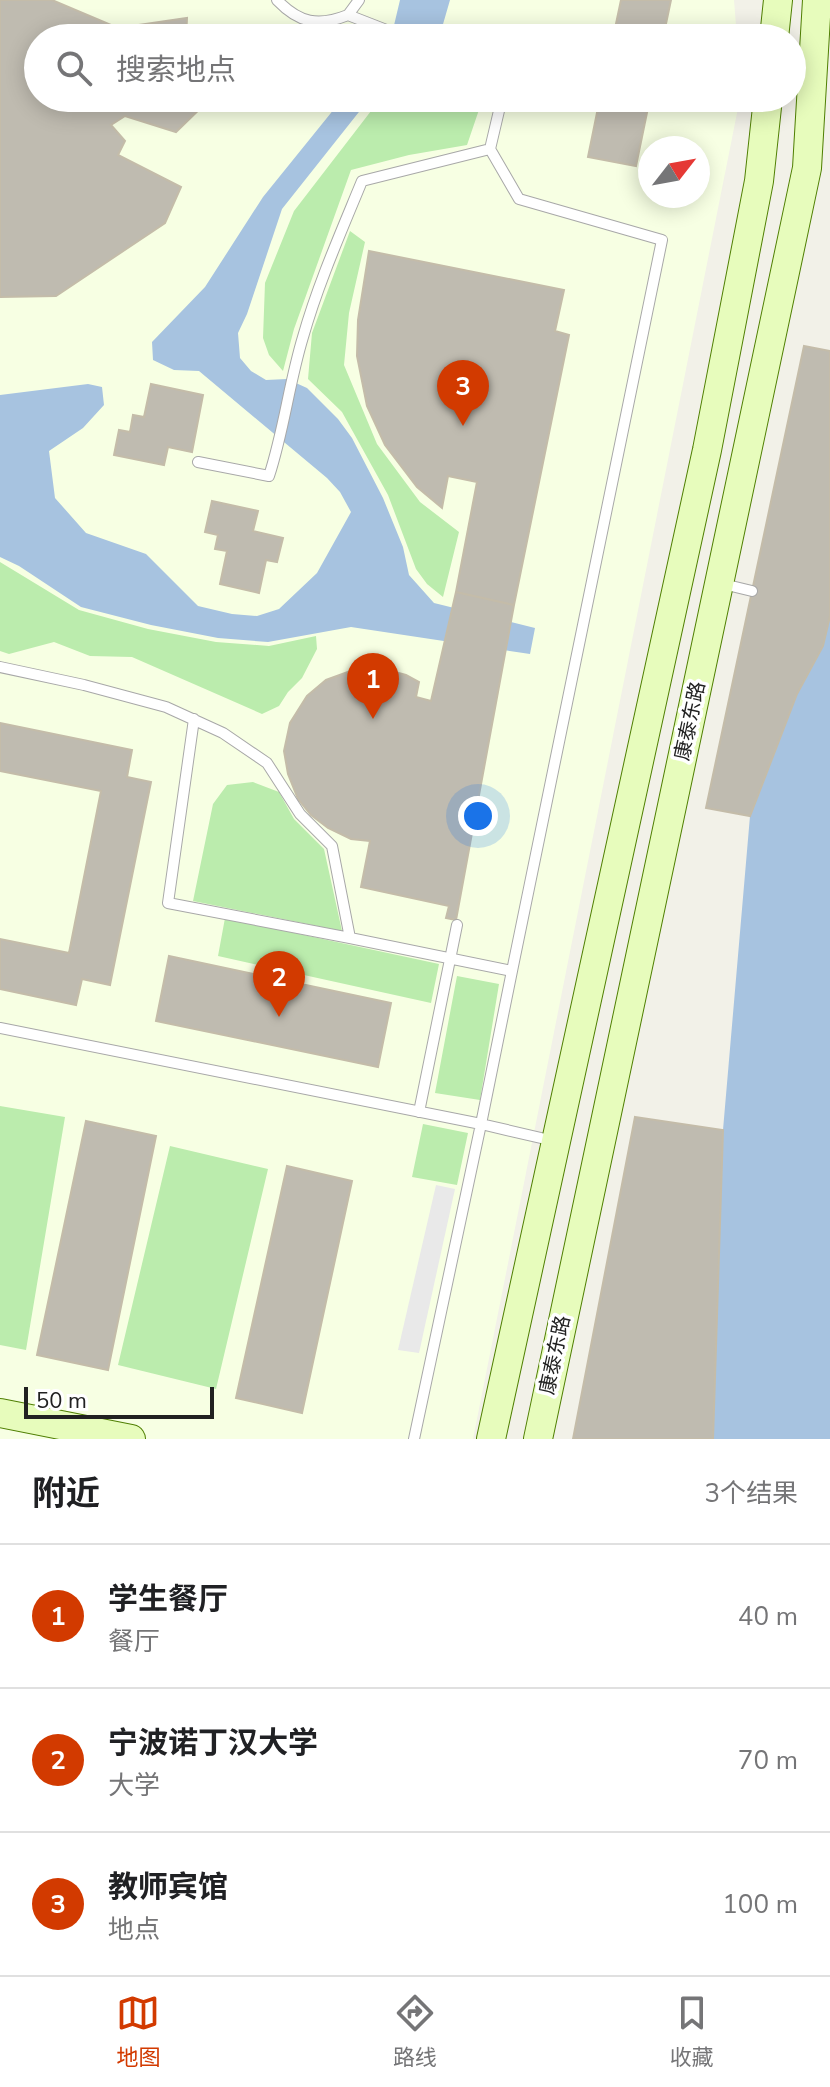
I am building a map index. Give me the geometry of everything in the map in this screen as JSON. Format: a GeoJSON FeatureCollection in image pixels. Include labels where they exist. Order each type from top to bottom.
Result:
{"type":"FeatureCollection","features":[{"type":"Feature","properties":{"kind":"street"},"geometry":{"type":"LineString","coordinates":[[775,24],[778,0]]}},
{"type":"Feature","properties":{"kind":"street","name":"康泰东路"},"geometry":{"type":"LineString","coordinates":[[538,1439],[807,168],[817,0]]}},
{"type":"Feature","properties":{"kind":"street","name":"康泰东路"},"geometry":{"type":"LineString","coordinates":[[491,1439],[707,450],[759,181],[766,112]]}},
{"type":"Feature","properties":{"kind":"street"},"geometry":{"type":"LineString","coordinates":[[0,1413],[131,1439]]}},
{"type":"Feature","properties":{"kind":"lane"},"geometry":{"type":"LineString","coordinates":[[277,0],[293,16],[317,23],[348,15],[371,24]]}},
{"type":"Feature","properties":{"kind":"lane"},"geometry":{"type":"LineString","coordinates":[[348,15],[359,0]]}},
{"type":"Feature","properties":{"kind":"lane"},"geometry":{"type":"LineString","coordinates":[[414,1439],[662,240],[519,199],[490,149],[499,112]]}},
{"type":"Feature","properties":{"kind":"lane"},"geometry":{"type":"LineString","coordinates":[[198,462],[269,476],[279,446],[307,323],[362,181],[490,149]]}},
{"type":"Feature","properties":{"kind":"lane"},"geometry":{"type":"LineString","coordinates":[[720,584],[752,591]]}},
{"type":"Feature","properties":{"kind":"lane"},"geometry":{"type":"LineString","coordinates":[[0,667],[166,707],[223,733],[267,763],[300,814],[332,846],[350,938]]}},
{"type":"Feature","properties":{"kind":"lane"},"geometry":{"type":"LineString","coordinates":[[194,719],[168,903],[512,971]]}},
{"type":"Feature","properties":{"kind":"lane"},"geometry":{"type":"LineString","coordinates":[[419,1112],[457,925]]}},
{"type":"Feature","properties":{"kind":"lane"},"geometry":{"type":"LineString","coordinates":[[0,1028],[555,1141]]}},
{"type":"Feature","properties":{"kind":"shaded area"},"geometry":{"type":"Polygon","coordinates":[[[0,0],[734,0],[736,24],[24,24],[24,112],[737,112],[473,1439],[0,1439],[0,0]]]}},
{"type":"Feature","properties":{"kind":"shaded area"},"geometry":{"type":"Polygon","coordinates":[[[436,1185],[455,1189],[419,1353],[398,1350],[436,1185]]]}},
{"type":"Feature","properties":{"kind":"green space"},"geometry":{"type":"Polygon","coordinates":[[[370,112],[478,112],[467,145],[409,155],[351,170],[294,329],[283,371],[269,355],[263,338],[265,283],[294,211],[370,112]]]}},
{"type":"Feature","properties":{"kind":"green space"},"geometry":{"type":"Polygon","coordinates":[[[350,231],[365,242],[349,313],[344,365],[377,444],[420,502],[459,532],[443,597],[427,584],[416,569],[388,495],[342,412],[308,379],[312,333],[350,231]]]}},
{"type":"Feature","properties":{"kind":"green space"},"geometry":{"type":"Polygon","coordinates":[[[0,562],[79,610],[148,629],[216,642],[269,646],[316,636],[317,649],[302,678],[279,706],[262,714],[132,657],[90,656],[54,642],[9,654],[0,651],[0,562]]]}},
{"type":"Feature","properties":{"kind":"green space"},"geometry":{"type":"Polygon","coordinates":[[[253,782],[279,792],[294,819],[324,849],[342,931],[193,901],[213,804],[227,785],[253,782]]]}},
{"type":"Feature","properties":{"kind":"green space"},"geometry":{"type":"Polygon","coordinates":[[[225,918],[439,964],[431,1003],[218,956],[225,918]]]}},
{"type":"Feature","properties":{"kind":"green space"},"geometry":{"type":"Polygon","coordinates":[[[457,976],[499,984],[480,1100],[435,1093],[457,976]]]}},
{"type":"Feature","properties":{"kind":"green space"},"geometry":{"type":"Polygon","coordinates":[[[0,1106],[65,1117],[26,1350],[0,1345],[0,1106]]]}},
{"type":"Feature","properties":{"kind":"green space"},"geometry":{"type":"Polygon","coordinates":[[[423,1124],[468,1133],[457,1185],[412,1177],[423,1124]]]}},
{"type":"Feature","properties":{"kind":"green space"},"geometry":{"type":"Polygon","coordinates":[[[170,1146],[268,1169],[216,1389],[118,1365],[170,1146]]]}},
{"type":"Feature","properties":{"kind":"water"},"geometry":{"type":"Polygon","coordinates":[[[400,0],[450,0],[443,24],[394,24],[400,0]]]}},
{"type":"Feature","properties":{"kind":"water"},"geometry":{"type":"Polygon","coordinates":[[[332,112],[359,112],[282,209],[238,333],[240,358],[251,371],[266,380],[287,379],[307,388],[338,419],[352,438],[383,498],[403,547],[409,575],[434,603],[535,628],[530,654],[351,627],[268,642],[218,638],[81,607],[0,557],[0,395],[88,384],[102,387],[104,405],[83,428],[49,451],[55,498],[86,533],[146,554],[198,606],[232,614],[257,616],[279,609],[317,573],[351,512],[340,492],[199,371],[174,370],[153,360],[152,342],[205,287],[263,197],[332,112]]]}},
{"type":"Feature","properties":{"kind":"water"},"geometry":{"type":"Polygon","coordinates":[[[830,616],[830,1439],[713,1439],[723,1130],[750,816],[797,694],[823,646],[830,616]]]}},
{"type":"Feature","properties":{"kind":"building"},"geometry":{"type":"Polygon","coordinates":[[[0,0],[52,0],[109,24],[24,24],[24,112],[197,112],[176,132],[125,116],[111,125],[125,141],[118,155],[181,187],[165,223],[56,296],[0,297],[0,0]]]}},
{"type":"Feature","properties":{"kind":"building"},"geometry":{"type":"Polygon","coordinates":[[[621,0],[671,0],[666,24],[616,24],[621,0]]]}},
{"type":"Feature","properties":{"kind":"building"},"geometry":{"type":"Polygon","coordinates":[[[187,18],[187,24],[146,24],[187,18]]]}},
{"type":"Feature","properties":{"kind":"building"},"geometry":{"type":"Polygon","coordinates":[[[597,112],[647,112],[642,136],[638,136],[636,166],[588,157],[597,112]]]}},
{"type":"Feature","properties":{"kind":"building"},"geometry":{"type":"Polygon","coordinates":[[[369,251],[564,290],[555,331],[569,335],[514,605],[456,592],[477,482],[448,476],[442,508],[417,487],[385,445],[367,406],[357,356],[358,320],[369,251]]]}},
{"type":"Feature","properties":{"kind":"building"},"geometry":{"type":"Polygon","coordinates":[[[804,346],[830,351],[830,616],[823,646],[797,694],[750,816],[706,808],[804,346]]]}},
{"type":"Feature","properties":{"kind":"building"},"geometry":{"type":"Polygon","coordinates":[[[151,384],[203,395],[192,452],[168,447],[164,465],[114,455],[119,430],[130,432],[133,415],[144,417],[151,384]]]}},
{"type":"Feature","properties":{"kind":"building"},"geometry":{"type":"Polygon","coordinates":[[[212,501],[258,511],[253,531],[283,538],[277,562],[266,560],[259,593],[220,584],[227,551],[215,549],[218,535],[205,532],[212,501]]]}},
{"type":"Feature","properties":{"kind":"building"},"geometry":{"type":"Polygon","coordinates":[[[456,592],[514,605],[456,920],[446,918],[449,906],[361,887],[370,841],[351,839],[328,828],[311,815],[298,799],[288,774],[284,751],[290,723],[307,696],[326,680],[356,669],[380,668],[406,675],[419,682],[416,697],[431,701],[456,592]]]}},
{"type":"Feature","properties":{"kind":"building"},"geometry":{"type":"Polygon","coordinates":[[[0,723],[132,750],[127,777],[151,782],[110,985],[82,979],[76,1005],[0,989],[0,939],[69,953],[101,791],[0,771],[0,723]]]}},
{"type":"Feature","properties":{"kind":"building"},"geometry":{"type":"Polygon","coordinates":[[[169,956],[391,1003],[378,1067],[156,1021],[169,956]]]}},
{"type":"Feature","properties":{"kind":"building"},"geometry":{"type":"Polygon","coordinates":[[[635,1117],[723,1130],[713,1439],[573,1439],[635,1117]]]}},
{"type":"Feature","properties":{"kind":"building"},"geometry":{"type":"Polygon","coordinates":[[[86,1121],[156,1136],[108,1370],[37,1355],[86,1121]]]}},
{"type":"Feature","properties":{"kind":"building"},"geometry":{"type":"Polygon","coordinates":[[[287,1166],[352,1181],[302,1413],[236,1398],[287,1166]]]}},
{"type":"Feature","properties":{"kind":"place","name":"教师宾馆"},"geometry":{"type":"Point","coordinates":[463,426]}},
{"type":"Feature","properties":{"kind":"place","name":"学生餐厅"},"geometry":{"type":"Point","coordinates":[373,719]}},
{"type":"Feature","properties":{"kind":"place","name":"宁波诺丁汉大学"},"geometry":{"type":"Point","coordinates":[279,1017]}}]}
